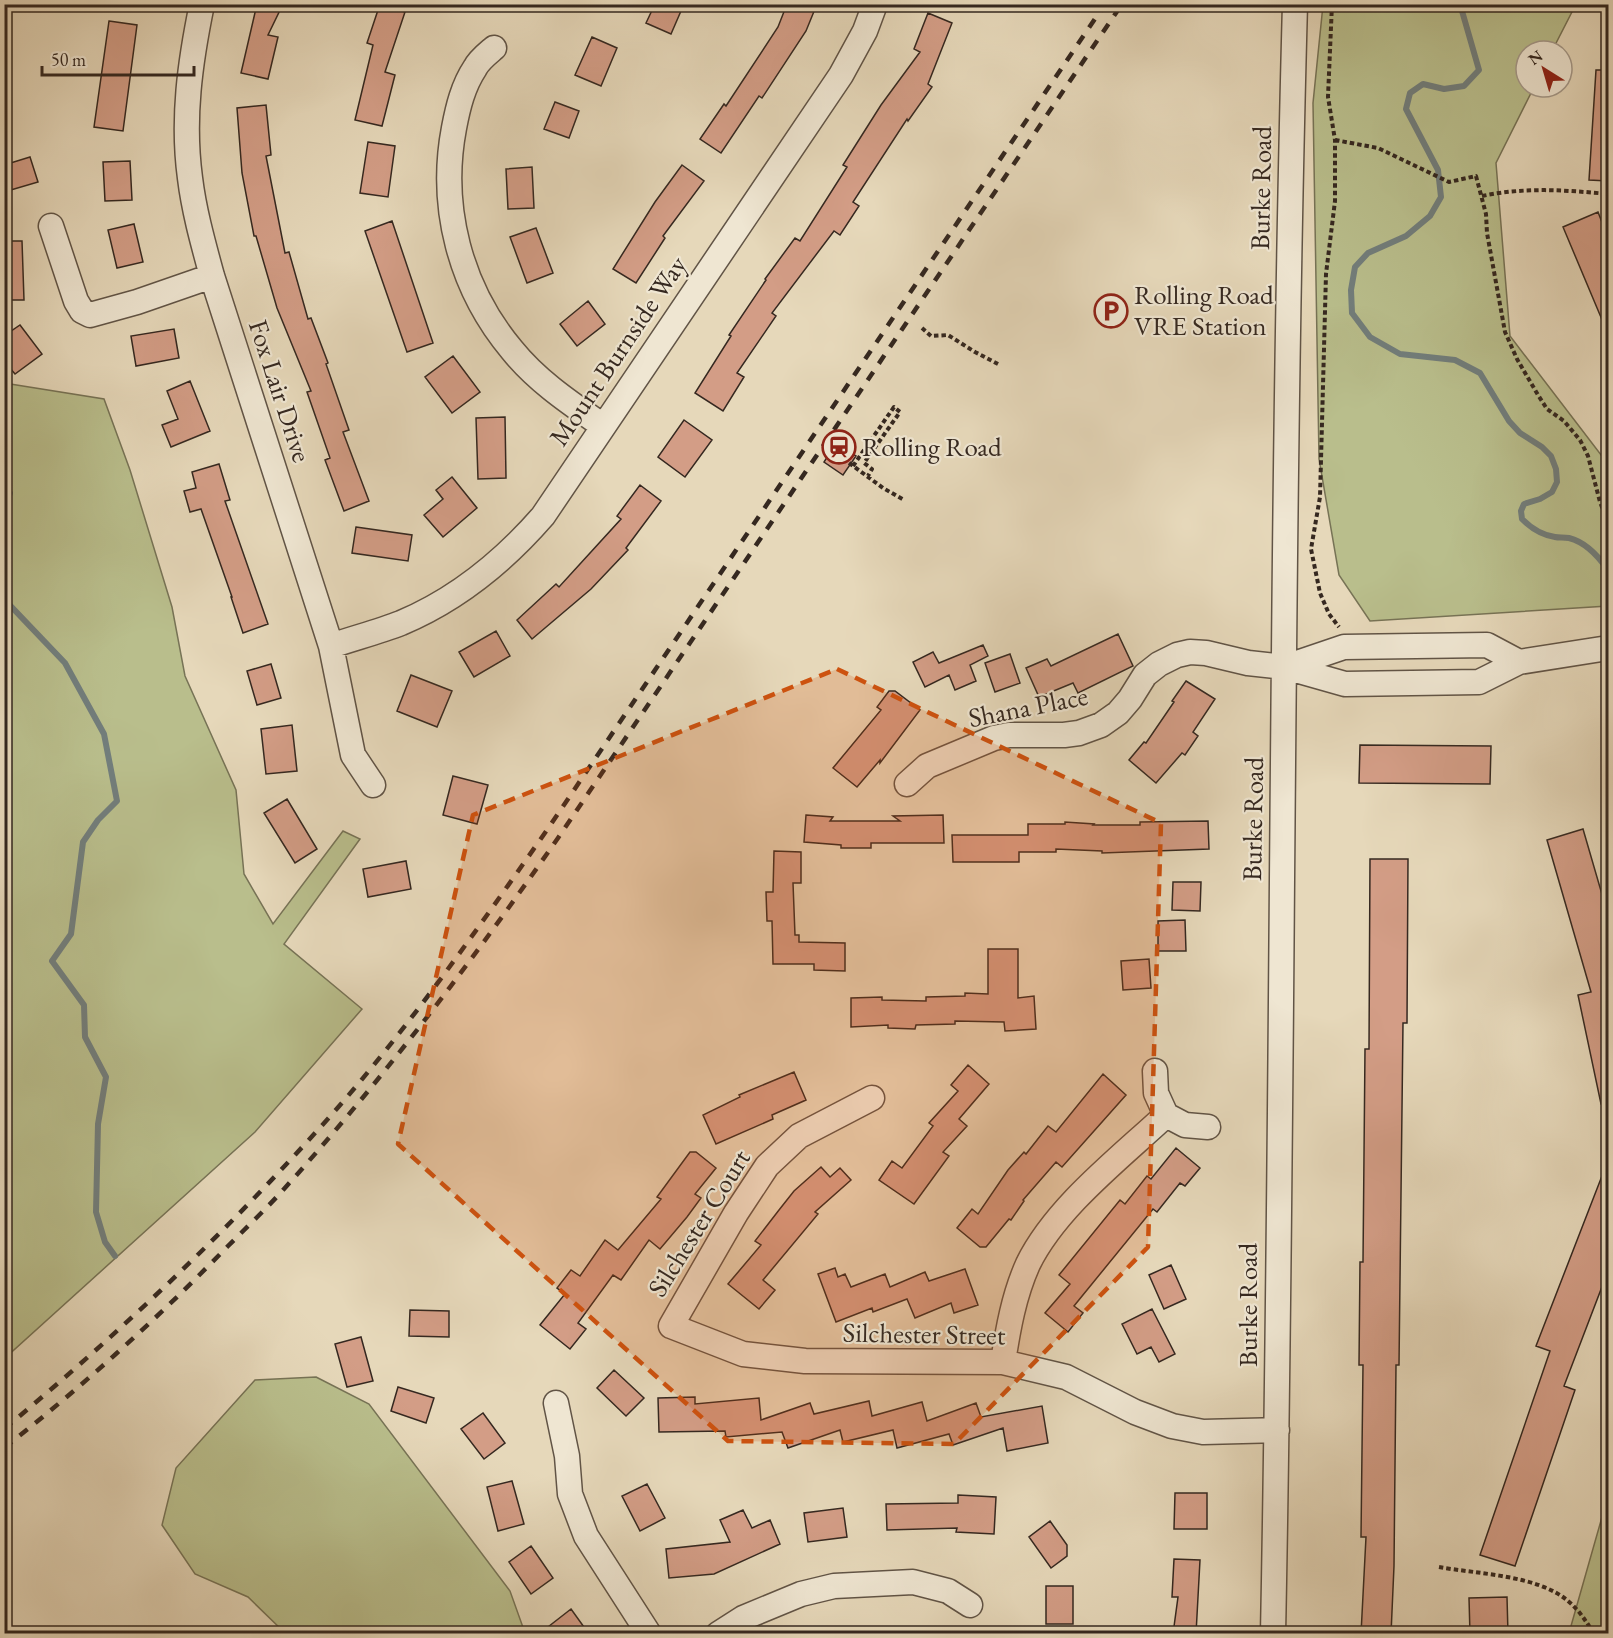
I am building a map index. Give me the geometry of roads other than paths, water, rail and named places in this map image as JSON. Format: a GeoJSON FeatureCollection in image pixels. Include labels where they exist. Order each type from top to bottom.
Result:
{"type":"FeatureCollection","features":[{"type":"Feature","properties":{"kind":"street","name":"Fox Lair Drive"},"geometry":{"type":"LineString","coordinates":[[202,4],[188,92],[187,132],[195,208],[212,276],[331,646],[353,755],[373,785]]}},
{"type":"Feature","properties":{"kind":"street","name":"Mount Burnside Way"},"geometry":{"type":"LineString","coordinates":[[331,646],[400,623],[429,610],[462,590],[495,566],[543,516],[841,75],[865,31],[875,4]]}},
{"type":"Feature","properties":{"kind":"street","name":"Burke Road"},"geometry":{"type":"LineString","coordinates":[[1273,1634],[1289,280],[1295,4]]}},
{"type":"Feature","properties":{"kind":"street"},"geometry":{"type":"LineString","coordinates":[[494,48],[475,67],[464,88],[459,101],[451,146],[450,207],[462,261],[482,307],[529,370],[603,426]]}},
{"type":"Feature","properties":{"kind":"street"},"geometry":{"type":"LineString","coordinates":[[51,226],[76,301],[82,311],[90,315],[118,309],[212,276]]}},
{"type":"Feature","properties":{"kind":"street"},"geometry":{"type":"LineString","coordinates":[[1285,667],[1344,647],[1487,645],[1519,662]]}},
{"type":"Feature","properties":{"kind":"street","name":"Shana Place"},"geometry":{"type":"LineString","coordinates":[[907,784],[927,766],[994,738],[1009,735],[1064,735],[1079,733],[1101,725],[1118,713],[1145,675],[1159,664],[1177,655],[1190,652],[1206,653],[1248,663],[1285,667],[1345,684],[1479,682],[1519,662],[1608,648]]}},
{"type":"Feature","properties":{"kind":"street"},"geometry":{"type":"LineString","coordinates":[[1155,1071],[1156,1093],[1166,1115],[1185,1125],[1208,1127]]}},
{"type":"Feature","properties":{"kind":"street","name":"Silchester Court"},"geometry":{"type":"LineString","coordinates":[[670,1326],[736,1213],[767,1166],[799,1136],[872,1098]]}},
{"type":"Feature","properties":{"kind":"street"},"geometry":{"type":"LineString","coordinates":[[1003,1362],[1010,1316],[1028,1265],[1042,1239],[1073,1202],[1166,1115]]}},
{"type":"Feature","properties":{"kind":"street","name":"Silchester Street"},"geometry":{"type":"LineString","coordinates":[[670,1326],[742,1354],[805,1361],[1003,1362],[1066,1377],[1135,1412],[1172,1426],[1203,1432],[1277,1430]]}},
{"type":"Feature","properties":{"kind":"street"},"geometry":{"type":"LineString","coordinates":[[556,1403],[567,1456],[570,1494],[586,1536],[649,1634]]}},
{"type":"Feature","properties":{"kind":"street"},"geometry":{"type":"LineString","coordinates":[[718,1634],[743,1618],[791,1598],[834,1586],[913,1582],[948,1591],[970,1605]]}},
{"type":"Feature","properties":{"kind":"waterway"},"geometry":{"type":"LineString","coordinates":[[1460,4],[1479,70],[1464,86],[1444,89],[1423,84],[1410,93],[1406,109],[1438,170],[1441,197],[1430,216],[1406,236],[1368,253],[1355,267],[1351,290],[1352,313],[1370,337],[1400,354],[1455,360],[1480,373],[1509,421],[1520,433],[1542,447],[1551,456],[1556,469],[1557,482],[1552,492],[1524,504],[1521,511],[1522,519],[1546,535],[1569,538],[1581,543],[1596,555],[1608,570]]}},
{"type":"Feature","properties":{"kind":"waterway"},"geometry":{"type":"LineString","coordinates":[[4,487],[10,493],[4,506]]}},
{"type":"Feature","properties":{"kind":"waterway"},"geometry":{"type":"LineString","coordinates":[[4,599],[65,663],[104,734],[117,801],[98,820],[83,842],[71,934],[52,961],[84,1005],[85,1037],[106,1077],[98,1124],[96,1212],[105,1242],[115,1256]]}},
{"type":"Feature","properties":{"kind":"railway"},"geometry":{"type":"LineString","coordinates":[[4,1429],[126,1323],[242,1211],[347,1097],[407,1023],[547,830],[1105,4]]}},
{"type":"Feature","properties":{"kind":"railway"},"geometry":{"type":"LineString","coordinates":[[4,1448],[119,1351],[263,1211],[321,1147],[427,1018],[558,838],[1122,4]]}},
{"type":"Feature","properties":{"kind":"place","name":"Rolling Road VRE Station"},"geometry":{"type":"Point","coordinates":[1111,311]}},
{"type":"Feature","properties":{"kind":"place","name":"Rolling Road"},"geometry":{"type":"Point","coordinates":[839,447]}}]}
